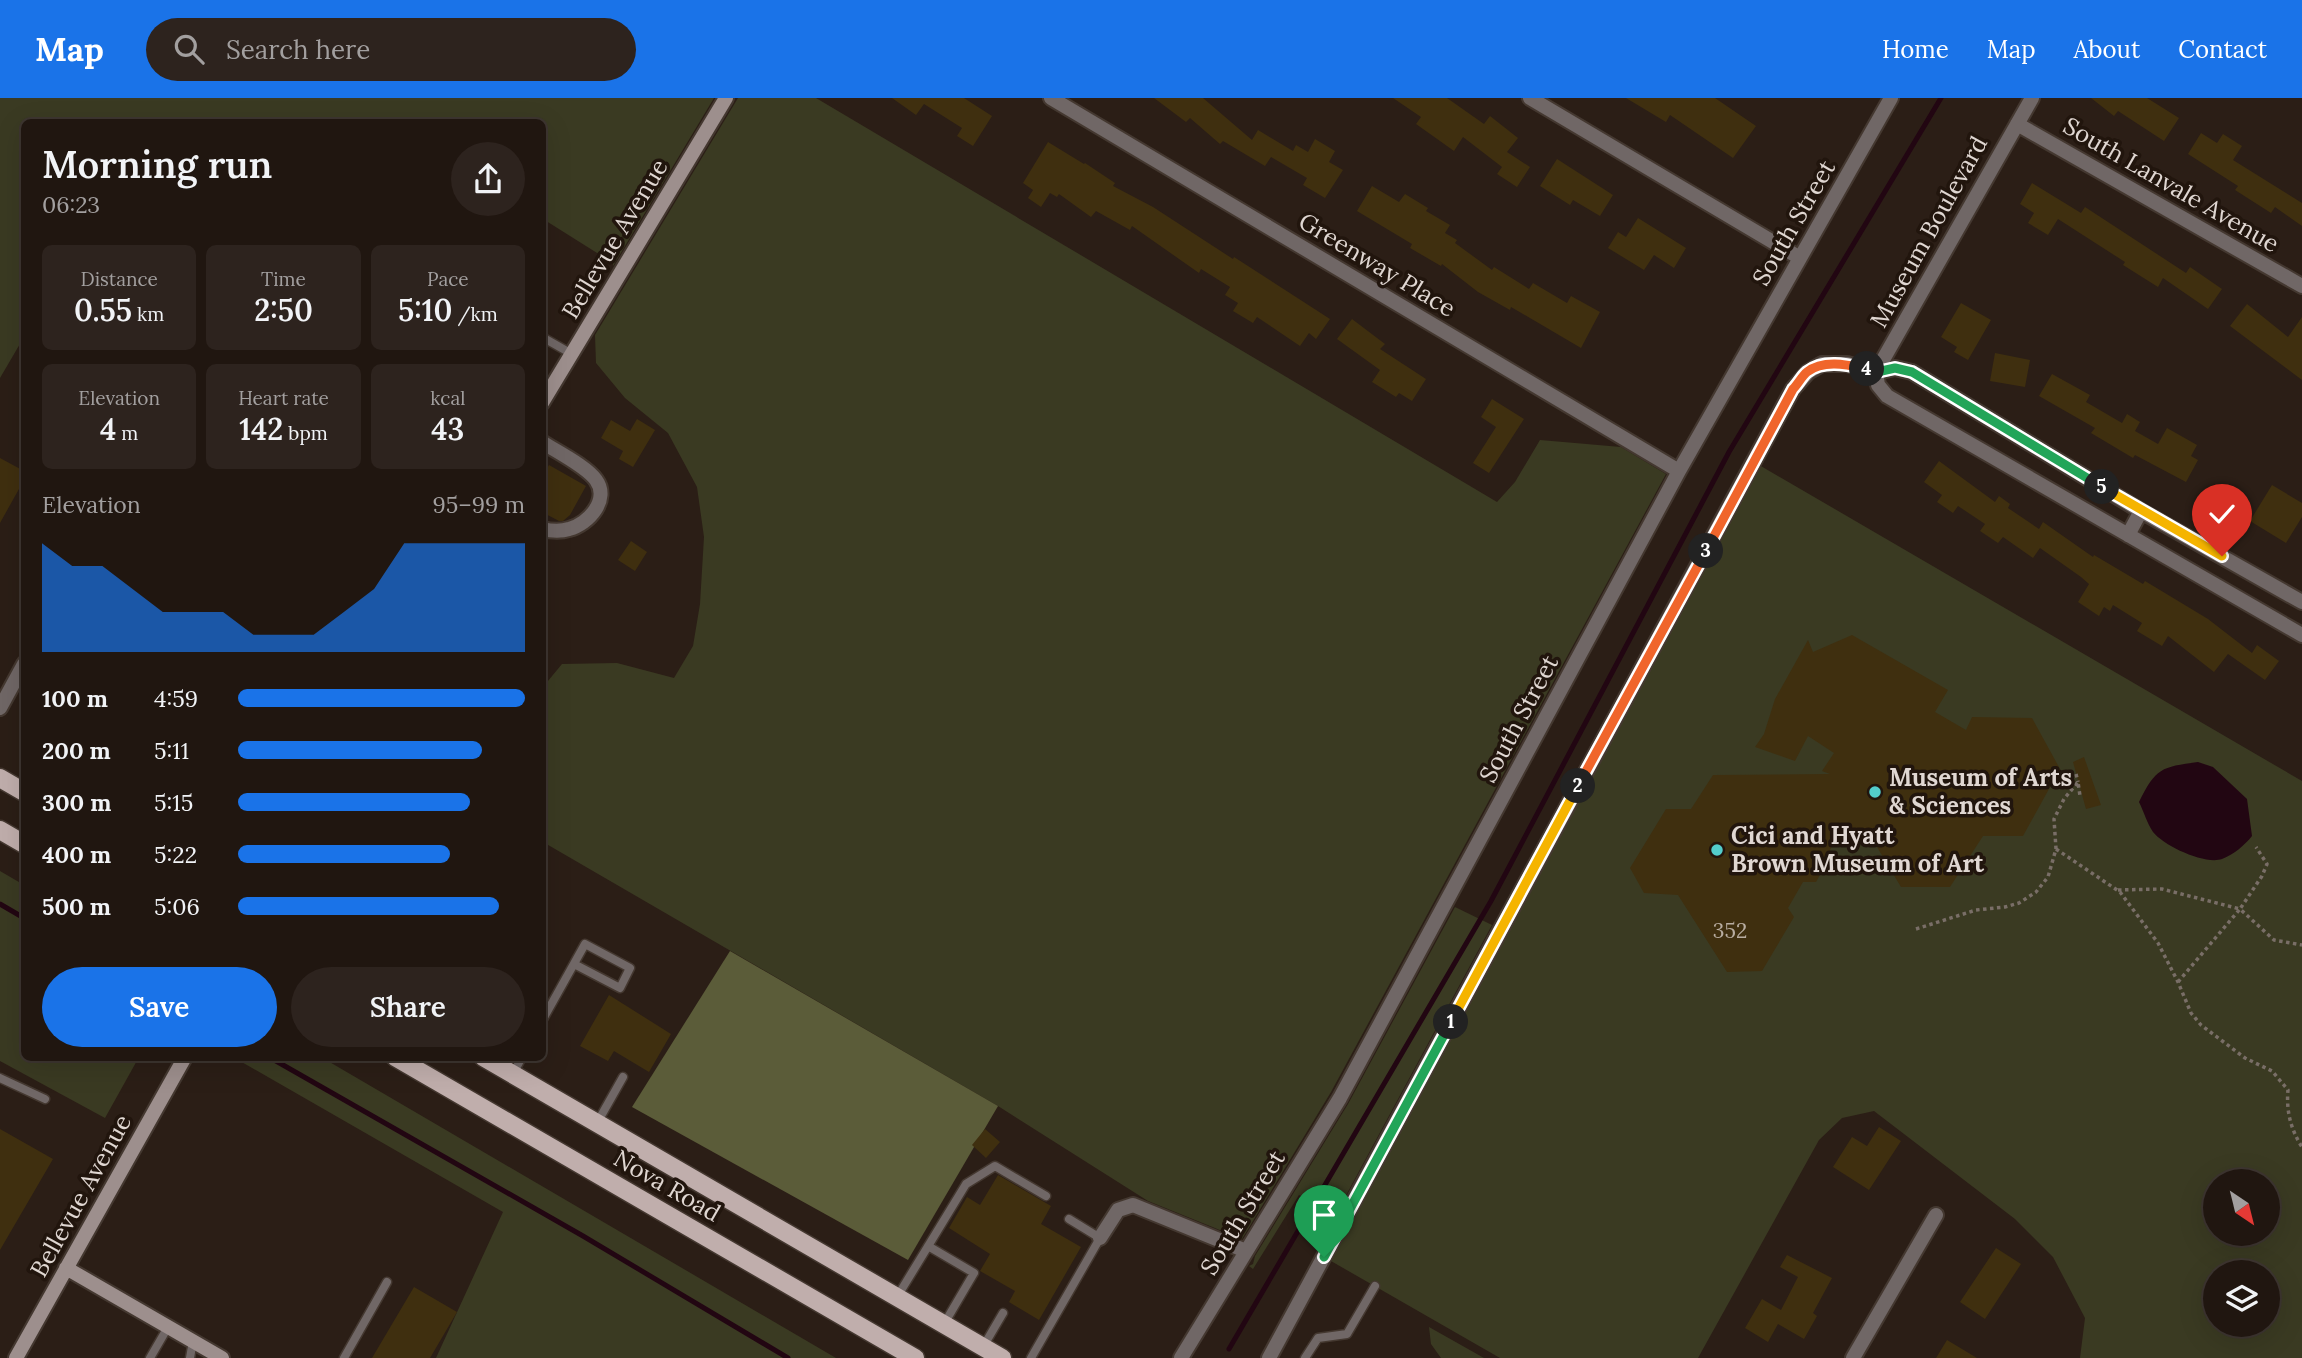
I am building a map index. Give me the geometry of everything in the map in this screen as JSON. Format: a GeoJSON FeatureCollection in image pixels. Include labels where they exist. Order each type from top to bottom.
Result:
{"type":"FeatureCollection","features":[{"type":"Feature","properties":{"kind":"main road"},"geometry":{"type":"LineString","coordinates":[[0,778],[21,790]]}},
{"type":"Feature","properties":{"kind":"main road"},"geometry":{"type":"LineString","coordinates":[[0,830],[21,842]]}},
{"type":"Feature","properties":{"kind":"main road","name":"Nova Road"},"geometry":{"type":"LineString","coordinates":[[402,1061],[915,1358]]}},
{"type":"Feature","properties":{"kind":"main road","name":"Nova Road"},"geometry":{"type":"LineString","coordinates":[[490,1061],[1002,1358]]}},
{"type":"Feature","properties":{"kind":"street","name":"Bellevue Avenue"},"geometry":{"type":"LineString","coordinates":[[546,396],[726,98]]}},
{"type":"Feature","properties":{"kind":"street","name":"Greenway Place"},"geometry":{"type":"LineString","coordinates":[[1051,98],[1679,471]]}},
{"type":"Feature","properties":{"kind":"street"},"geometry":{"type":"LineString","coordinates":[[1530,98],[1800,258]]}},
{"type":"Feature","properties":{"kind":"street","name":"South Street"},"geometry":{"type":"LineString","coordinates":[[1181,1358],[1340,1098],[1679,471],[1891,98]]}},
{"type":"Feature","properties":{"kind":"street","name":"Museum Boulevard"},"geometry":{"type":"LineString","coordinates":[[1877,372],[2032,98]]}},
{"type":"Feature","properties":{"kind":"street","name":"South Lanvale Avenue"},"geometry":{"type":"LineString","coordinates":[[2017,124],[2302,286]]}},
{"type":"Feature","properties":{"kind":"street"},"geometry":{"type":"LineString","coordinates":[[1269,1358],[1793,389],[1808,372],[1822,365],[1847,364],[1877,372],[1895,368],[1912,372],[2141,511],[2302,602]]}},
{"type":"Feature","properties":{"kind":"street"},"geometry":{"type":"LineString","coordinates":[[1877,372],[1878,385],[1887,396],[2302,635]]}},
{"type":"Feature","properties":{"kind":"street"},"geometry":{"type":"LineString","coordinates":[[546,445],[591,474],[598,482],[600,498],[592,515],[584,523],[569,530],[546,530]]}},
{"type":"Feature","properties":{"kind":"street"},"geometry":{"type":"LineString","coordinates":[[2128,535],[2141,511]]}},
{"type":"Feature","properties":{"kind":"street"},"geometry":{"type":"LineString","coordinates":[[0,708],[21,670]]}},
{"type":"Feature","properties":{"kind":"street","name":"Bellevue Avenue"},"geometry":{"type":"LineString","coordinates":[[16,1358],[183,1061]]}},
{"type":"Feature","properties":{"kind":"street"},"geometry":{"type":"LineString","coordinates":[[1100,1238],[1118,1210],[1133,1205],[1246,1251]]}},
{"type":"Feature","properties":{"kind":"street"},"geometry":{"type":"LineString","coordinates":[[1853,1358],[1937,1215]]}},
{"type":"Feature","properties":{"kind":"street"},"geometry":{"type":"LineString","coordinates":[[66,1268],[222,1358]]}},
{"type":"Feature","properties":{"kind":"lane"},"geometry":{"type":"LineString","coordinates":[[546,339],[572,354]]}},
{"type":"Feature","properties":{"kind":"lane"},"geometry":{"type":"LineString","coordinates":[[546,1014],[574,964],[586,944],[630,968],[620,988],[574,964]]}},
{"type":"Feature","properties":{"kind":"lane"},"geometry":{"type":"LineString","coordinates":[[513,1074],[520,1061]]}},
{"type":"Feature","properties":{"kind":"lane"},"geometry":{"type":"LineString","coordinates":[[597,1123],[623,1077]]}},
{"type":"Feature","properties":{"kind":"lane"},"geometry":{"type":"LineString","coordinates":[[0,1078],[45,1099]]}},
{"type":"Feature","properties":{"kind":"lane"},"geometry":{"type":"LineString","coordinates":[[897,1297],[966,1184],[995,1166],[1046,1196]]}},
{"type":"Feature","properties":{"kind":"lane"},"geometry":{"type":"LineString","coordinates":[[1031,1358],[1100,1238],[1069,1219]]}},
{"type":"Feature","properties":{"kind":"lane"},"geometry":{"type":"LineString","coordinates":[[928,1246],[974,1273],[944,1324]]}},
{"type":"Feature","properties":{"kind":"lane"},"geometry":{"type":"LineString","coordinates":[[344,1358],[387,1282]]}},
{"type":"Feature","properties":{"kind":"lane"},"geometry":{"type":"LineString","coordinates":[[1305,1358],[1318,1338],[1347,1334],[1375,1286]]}},
{"type":"Feature","properties":{"kind":"lane"},"geometry":{"type":"LineString","coordinates":[[983,1347],[1003,1313]]}},
{"type":"Feature","properties":{"kind":"lane"},"geometry":{"type":"LineString","coordinates":[[150,1358],[168,1327]]}},
{"type":"Feature","properties":{"kind":"lane"},"geometry":{"type":"LineString","coordinates":[[190,1358],[193,1341]]}},
{"type":"Feature","properties":{"kind":"path"},"geometry":{"type":"LineString","coordinates":[[2076,774],[2080,796]]}},
{"type":"Feature","properties":{"kind":"path"},"geometry":{"type":"LineString","coordinates":[[1916,929],[1976,910],[2019,903],[2036,892],[2048,877],[2056,849],[2054,819],[2064,799],[2078,782]]}},
{"type":"Feature","properties":{"kind":"path"},"geometry":{"type":"LineString","coordinates":[[2178,982],[2240,909],[2262,876],[2267,864],[2256,847]]}},
{"type":"Feature","properties":{"kind":"path"},"geometry":{"type":"LineString","coordinates":[[2056,849],[2118,890],[2158,943],[2191,1013],[2201,1026],[2245,1058],[2272,1071],[2287,1090],[2286,1104],[2294,1135],[2302,1147]]}},
{"type":"Feature","properties":{"kind":"path"},"geometry":{"type":"LineString","coordinates":[[2118,890],[2162,889],[2240,909],[2274,940],[2302,945]]}},
{"type":"Feature","properties":{"kind":"shaded area"},"geometry":{"type":"Polygon","coordinates":[[[0,98],[714,98],[613,266],[613,263],[546,221],[546,119],[21,119],[21,342],[0,378],[0,98]]]}},
{"type":"Feature","properties":{"kind":"shaded area"},"geometry":{"type":"Polygon","coordinates":[[[738,98],[816,98],[1497,502],[1515,482],[1540,440],[1621,447],[1666,474],[1331,1092],[1242,1239],[1148,1201],[998,1106],[546,844],[546,683],[562,664],[617,663],[674,678],[693,646],[700,604],[704,537],[697,487],[668,433],[625,398],[596,363],[595,335],[738,98]]]}},
{"type":"Feature","properties":{"kind":"shaded area"},"geometry":{"type":"Polygon","coordinates":[[[1754,462],[2302,781],[2302,1358],[2080,1358],[2085,1318],[2053,1257],[2015,1219],[1874,1111],[1842,1118],[1819,1140],[1698,1358],[1500,1358],[1324,1257],[1754,462]]]}},
{"type":"Feature","properties":{"kind":"shaded area"},"geometry":{"type":"Polygon","coordinates":[[[2198,762],[2213,767],[2247,799],[2252,836],[2239,849],[2222,859],[2196,857],[2166,843],[2153,832],[2139,802],[2150,782],[2161,771],[2198,762]]]}},
{"type":"Feature","properties":{"kind":"shaded area"},"geometry":{"type":"Polygon","coordinates":[[[0,871],[21,883],[21,1061],[137,1061],[105,1118],[0,1061],[0,871]]]}},
{"type":"Feature","properties":{"kind":"shaded area"},"geometry":{"type":"Polygon","coordinates":[[[1455,907],[1492,925],[1336,1214],[1299,1195],[1253,1269],[1249,1266],[1253,1264],[1255,1256],[1348,1104],[1455,907]]]}},
{"type":"Feature","properties":{"kind":"shaded area"},"geometry":{"type":"Polygon","coordinates":[[[240,1061],[328,1061],[836,1358],[436,1358],[503,1212],[240,1061]]]}},
{"type":"Feature","properties":{"kind":"shaded area"},"geometry":{"type":"Polygon","coordinates":[[[1429,1327],[1484,1358],[1441,1358],[1431,1344],[1429,1327]]]}},
{"type":"Feature","properties":{"kind":"green space"},"geometry":{"type":"Polygon","coordinates":[[[730,951],[998,1106],[908,1260],[632,1107],[730,951]]]}},
{"type":"Feature","properties":{"kind":"building"},"geometry":{"type":"Polygon","coordinates":[[[892,98],[964,98],[992,116],[973,146],[957,136],[962,128],[924,104],[916,115],[892,98]]]}},
{"type":"Feature","properties":{"kind":"building"},"geometry":{"type":"Polygon","coordinates":[[[1154,98],[1203,98],[1252,140],[1258,130],[1293,151],[1296,145],[1308,152],[1315,139],[1335,151],[1329,162],[1343,170],[1325,198],[1303,185],[1307,178],[1271,157],[1265,166],[1223,141],[1220,144],[1190,118],[1186,122],[1154,98]]]}},
{"type":"Feature","properties":{"kind":"building"},"geometry":{"type":"Polygon","coordinates":[[[1393,98],[1447,98],[1484,124],[1490,116],[1518,138],[1507,152],[1530,167],[1517,187],[1497,174],[1502,167],[1463,137],[1454,151],[1416,124],[1421,117],[1393,98]]]}},
{"type":"Feature","properties":{"kind":"building"},"geometry":{"type":"Polygon","coordinates":[[[1626,98],[1715,98],[1756,126],[1733,158],[1670,115],[1666,122],[1626,98]]]}},
{"type":"Feature","properties":{"kind":"building"},"geometry":{"type":"Polygon","coordinates":[[[2091,98],[2147,98],[2179,118],[2164,141],[2118,111],[2114,116],[2091,98]]]}},
{"type":"Feature","properties":{"kind":"building"},"geometry":{"type":"Polygon","coordinates":[[[2201,133],[2217,143],[2223,134],[2242,146],[2233,160],[2302,203],[2302,226],[2275,207],[2271,213],[2235,190],[2238,186],[2188,154],[2201,133]]]}},
{"type":"Feature","properties":{"kind":"building"},"geometry":{"type":"Polygon","coordinates":[[[1048,142],[1115,183],[1113,186],[1153,207],[1330,319],[1316,339],[1309,333],[1300,346],[1257,317],[1253,323],[1233,311],[1238,303],[1225,295],[1230,287],[1201,269],[1199,273],[1132,226],[1130,230],[1096,211],[1091,217],[1059,194],[1057,197],[1050,193],[1041,207],[1028,198],[1033,190],[1023,183],[1048,142]]]}},
{"type":"Feature","properties":{"kind":"building"},"geometry":{"type":"Polygon","coordinates":[[[1557,159],[1613,195],[1600,216],[1573,200],[1570,205],[1540,186],[1557,159]]]}},
{"type":"Feature","properties":{"kind":"building"},"geometry":{"type":"Polygon","coordinates":[[[2032,183],[2081,213],[2085,207],[2186,273],[2190,267],[2222,289],[2208,309],[2163,278],[2158,287],[2123,265],[2125,262],[2058,219],[2048,235],[2028,223],[2034,213],[2020,204],[2032,183]]]}},
{"type":"Feature","properties":{"kind":"building"},"geometry":{"type":"Polygon","coordinates":[[[1372,186],[1399,202],[1405,194],[1428,208],[1426,211],[1450,225],[1445,233],[1457,240],[1455,243],[1492,270],[1494,267],[1529,289],[1533,283],[1567,303],[1571,296],[1600,312],[1581,348],[1511,307],[1510,310],[1478,292],[1442,264],[1441,266],[1410,248],[1412,244],[1357,211],[1372,186]]]}},
{"type":"Feature","properties":{"kind":"building"},"geometry":{"type":"Polygon","coordinates":[[[1638,218],[1686,248],[1674,268],[1654,255],[1644,270],[1608,248],[1618,232],[1626,237],[1638,218]]]}},
{"type":"Feature","properties":{"kind":"building"},"geometry":{"type":"Polygon","coordinates":[[[1961,303],[1991,320],[1968,360],[1954,352],[1957,347],[1941,337],[1961,303]]]}},
{"type":"Feature","properties":{"kind":"building"},"geometry":{"type":"Polygon","coordinates":[[[2247,304],[2288,337],[2302,317],[2302,380],[2230,326],[2247,304]]]}},
{"type":"Feature","properties":{"kind":"building"},"geometry":{"type":"Polygon","coordinates":[[[1352,319],[1385,344],[1380,349],[1426,379],[1412,401],[1399,393],[1396,397],[1372,382],[1380,370],[1337,339],[1352,319]]]}},
{"type":"Feature","properties":{"kind":"building"},"geometry":{"type":"Polygon","coordinates":[[[1995,353],[2030,360],[2025,387],[1990,381],[1995,353]]]}},
{"type":"Feature","properties":{"kind":"building"},"geometry":{"type":"Polygon","coordinates":[[[2052,374],[2090,395],[2086,402],[2122,423],[2127,414],[2140,422],[2135,431],[2158,444],[2167,428],[2197,445],[2191,456],[2198,460],[2186,482],[2135,455],[2133,458],[2091,433],[2095,428],[2039,396],[2052,374]]]}},
{"type":"Feature","properties":{"kind":"building"},"geometry":{"type":"Polygon","coordinates":[[[1492,399],[1524,419],[1489,473],[1473,463],[1496,427],[1481,417],[1492,399]]]}},
{"type":"Feature","properties":{"kind":"building"},"geometry":{"type":"Polygon","coordinates":[[[637,419],[655,430],[633,467],[619,459],[623,451],[601,438],[611,420],[630,431],[637,419]]]}},
{"type":"Feature","properties":{"kind":"building"},"geometry":{"type":"Polygon","coordinates":[[[0,458],[21,469],[21,485],[0,523],[0,458]]]}},
{"type":"Feature","properties":{"kind":"building"},"geometry":{"type":"Polygon","coordinates":[[[1939,461],[1995,502],[1999,496],[2010,504],[2008,508],[2039,529],[2043,522],[2093,557],[2094,555],[2143,584],[2145,581],[2208,619],[2252,653],[2257,645],[2279,661],[2265,680],[2228,654],[2214,672],[2168,636],[2162,646],[2137,631],[2142,623],[2113,605],[2110,611],[2104,607],[2099,616],[2078,602],[2089,584],[2040,548],[2033,558],[2003,537],[1998,543],[1980,531],[1985,524],[1958,506],[1953,513],[1937,502],[1942,495],[1924,482],[1939,461]]]}},
{"type":"Feature","properties":{"kind":"building"},"geometry":{"type":"Polygon","coordinates":[[[549,465],[586,486],[570,515],[563,521],[546,514],[546,470],[549,465]]]}},
{"type":"Feature","properties":{"kind":"building"},"geometry":{"type":"Polygon","coordinates":[[[2272,485],[2302,503],[2302,517],[2286,543],[2250,521],[2272,485]]]}},
{"type":"Feature","properties":{"kind":"building"},"geometry":{"type":"Polygon","coordinates":[[[631,541],[647,552],[635,571],[618,560],[631,541]]]}},
{"type":"Feature","properties":{"kind":"building","name":"Museum of Arts & Sciences"},"geometry":{"type":"Polygon","coordinates":[[[1852,635],[1948,690],[1935,712],[1966,730],[1972,717],[2032,718],[2060,769],[2023,836],[1983,836],[1950,887],[1901,887],[1877,847],[1890,829],[1840,829],[1830,850],[1831,855],[1816,882],[1803,882],[1788,908],[1794,917],[1762,971],[1727,972],[1678,895],[1644,893],[1630,868],[1666,809],[1691,809],[1713,775],[1830,774],[1822,771],[1834,753],[1808,736],[1795,761],[1755,747],[1764,734],[1775,699],[1808,640],[1813,652],[1852,635]]]}},
{"type":"Feature","properties":{"kind":"building"},"geometry":{"type":"Polygon","coordinates":[[[2084,757],[2101,805],[2086,809],[2073,762],[2084,757]]]}},
{"type":"Feature","properties":{"kind":"building"},"geometry":{"type":"Polygon","coordinates":[[[609,995],[671,1034],[649,1072],[614,1051],[608,1061],[580,1046],[609,995]]]}},
{"type":"Feature","properties":{"kind":"building"},"geometry":{"type":"Polygon","coordinates":[[[1879,1127],[1901,1141],[1869,1190],[1833,1167],[1852,1137],[1867,1146],[1879,1127]]]}},
{"type":"Feature","properties":{"kind":"building"},"geometry":{"type":"Polygon","coordinates":[[[0,1129],[53,1159],[0,1250],[0,1129]]]}},
{"type":"Feature","properties":{"kind":"building"},"geometry":{"type":"Polygon","coordinates":[[[985,1129],[1000,1142],[986,1158],[972,1145],[985,1129]]]}},
{"type":"Feature","properties":{"kind":"building"},"geometry":{"type":"Polygon","coordinates":[[[998,1175],[1051,1206],[1041,1224],[1081,1247],[1039,1320],[1009,1302],[1015,1291],[980,1271],[990,1254],[949,1228],[967,1197],[980,1205],[998,1175]]]}},
{"type":"Feature","properties":{"kind":"building"},"geometry":{"type":"Polygon","coordinates":[[[1996,1248],[2021,1264],[1985,1319],[1960,1302],[1996,1248]]]}},
{"type":"Feature","properties":{"kind":"building"},"geometry":{"type":"Polygon","coordinates":[[[1787,1255],[1832,1278],[1813,1313],[1817,1316],[1804,1339],[1778,1324],[1768,1342],[1745,1328],[1762,1299],[1781,1310],[1798,1277],[1780,1267],[1787,1255]]]}},
{"type":"Feature","properties":{"kind":"building"},"geometry":{"type":"Polygon","coordinates":[[[414,1287],[457,1312],[430,1358],[372,1358],[414,1287]]]}},
{"type":"Feature","properties":{"kind":"building"},"geometry":{"type":"Polygon","coordinates":[[[1947,1340],[1977,1358],[1936,1358],[1947,1340]]]}},
{"type":"Feature","properties":{"kind":"waterway"},"geometry":{"type":"LineString","coordinates":[[1229,1349],[1491,901],[1729,452],[1941,98]]}},
{"type":"Feature","properties":{"kind":"waterway"},"geometry":{"type":"LineString","coordinates":[[0,904],[21,916]]}},
{"type":"Feature","properties":{"kind":"waterway"},"geometry":{"type":"LineString","coordinates":[[276,1061],[583,1236],[788,1358]]}},
{"type":"Feature","properties":{"kind":"place","name":"Museum of Arts & Sciences"},"geometry":{"type":"Point","coordinates":[1875,792]}},
{"type":"Feature","properties":{"kind":"place","name":"Cici and Hyatt Brown Museum of Art"},"geometry":{"type":"Point","coordinates":[1717,850]}},
{"type":"Feature","properties":{"kind":"route"},"geometry":{"type":"LineString","coordinates":[[1324,1257],[1793,389],[1808,372],[1822,365],[1847,364],[1877,372],[1895,368],[1912,372],[2141,511],[2222,556]]}}]}
